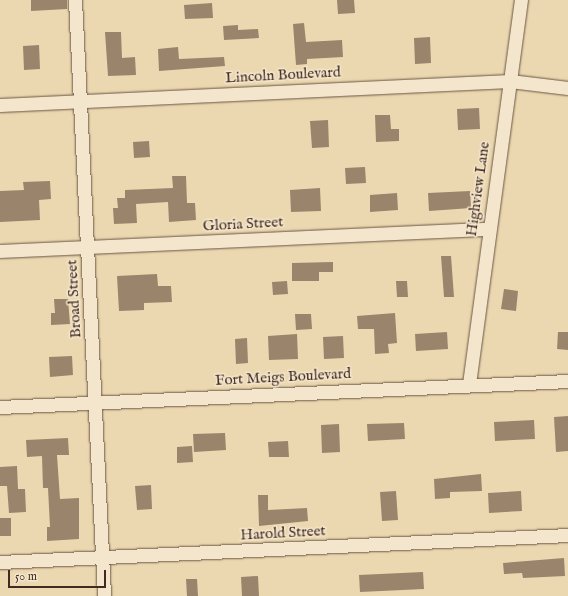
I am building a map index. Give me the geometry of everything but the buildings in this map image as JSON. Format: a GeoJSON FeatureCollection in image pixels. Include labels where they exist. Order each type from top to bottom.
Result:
{"type":"FeatureCollection","features":[{"type":"Feature","properties":{"kind":"street","name":"Broad Street"},"geometry":{"type":"LineString","coordinates":[[75,0],[104,596]]}},
{"type":"Feature","properties":{"kind":"street","name":"Highview Lane"},"geometry":{"type":"LineString","coordinates":[[469,384],[488,229],[521,0]]}},
{"type":"Feature","properties":{"kind":"street","name":"Lincoln Boulevard"},"geometry":{"type":"LineString","coordinates":[[0,105],[510,81],[568,88]]}},
{"type":"Feature","properties":{"kind":"street","name":"Gloria Street"},"geometry":{"type":"LineString","coordinates":[[0,251],[488,229]]}},
{"type":"Feature","properties":{"kind":"street","name":"Fort Meigs Boulevard"},"geometry":{"type":"LineString","coordinates":[[0,407],[469,384],[568,381]]}},
{"type":"Feature","properties":{"kind":"street","name":"Harold Street"},"geometry":{"type":"LineString","coordinates":[[0,562],[568,535]]}}]}
